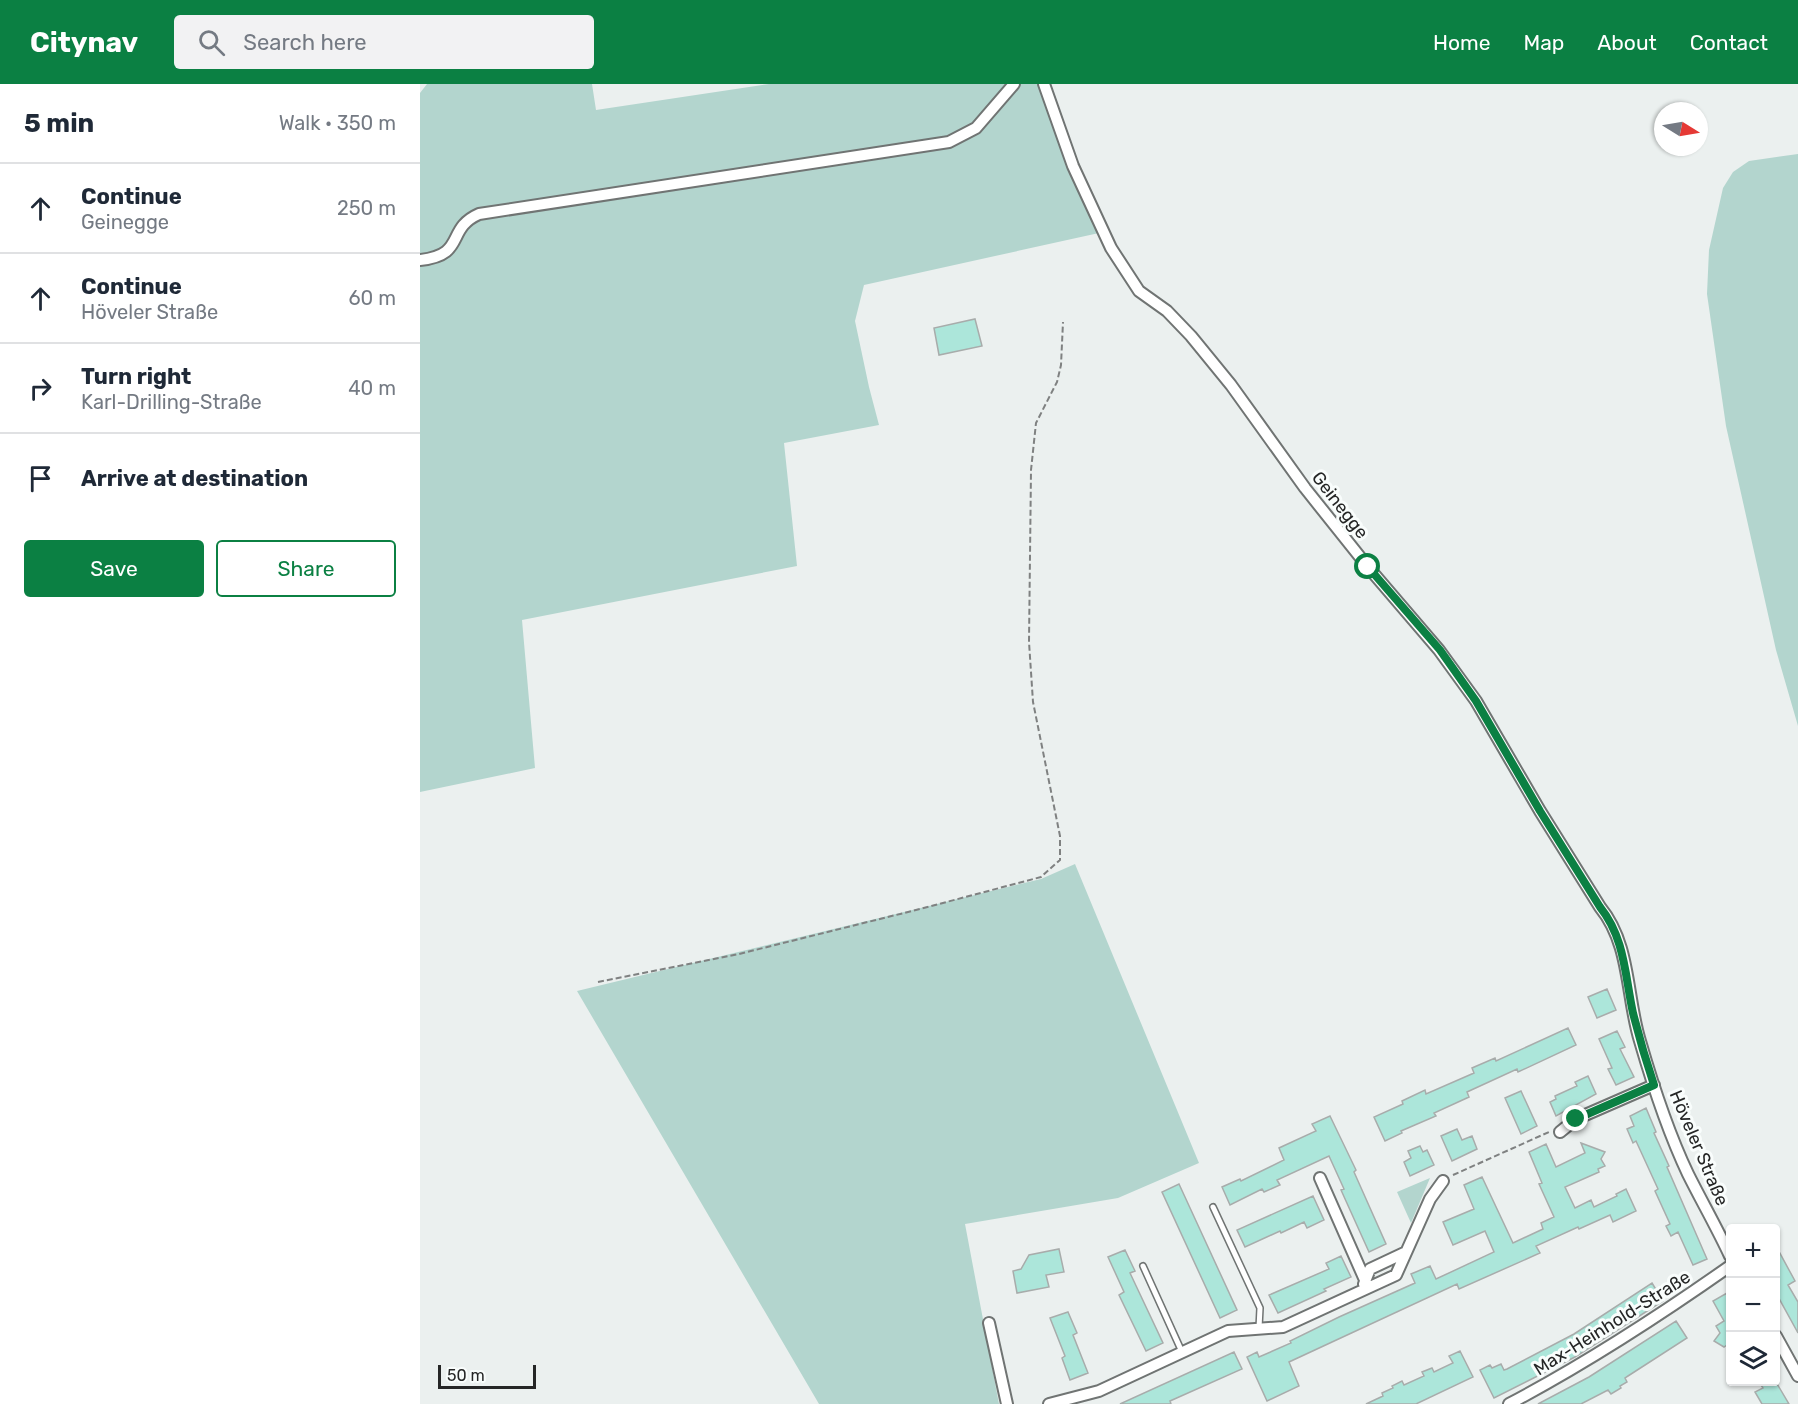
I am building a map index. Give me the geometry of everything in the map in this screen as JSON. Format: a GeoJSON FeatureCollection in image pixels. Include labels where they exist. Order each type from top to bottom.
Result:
{"type":"FeatureCollection","features":[{"type":"Feature","properties":{"kind":"street"},"geometry":{"type":"LineString","coordinates":[[420,260],[437,258],[448,251],[454,245],[462,226],[479,214],[949,142],[976,128],[1014,84]]}},
{"type":"Feature","properties":{"kind":"street","name":"Geinegge"},"geometry":{"type":"LineString","coordinates":[[1041,84],[1073,166],[1111,248],[1139,291],[1167,311],[1191,336],[1231,385],[1305,488],[1368,567],[1440,650],[1470,693],[1540,811],[1600,907],[1611,920],[1625,961],[1626,981]]}},
{"type":"Feature","properties":{"kind":"street","name":"Höveler Straße"},"geometry":{"type":"LineString","coordinates":[[1626,981],[1639,1038],[1654,1085],[1688,1173],[1726,1246]]}},
{"type":"Feature","properties":{"kind":"street"},"geometry":{"type":"LineString","coordinates":[[1560,1132],[1576,1119],[1654,1085]]}},
{"type":"Feature","properties":{"kind":"street"},"geometry":{"type":"LineString","coordinates":[[1320,1178],[1364,1285]]}},
{"type":"Feature","properties":{"kind":"street"},"geometry":{"type":"LineString","coordinates":[[1049,1404],[1099,1391],[1228,1331],[1283,1327],[1364,1285],[1396,1275],[1430,1199],[1443,1181]]}},
{"type":"Feature","properties":{"kind":"street"},"geometry":{"type":"LineString","coordinates":[[1364,1285],[1370,1269],[1404,1253]]}},
{"type":"Feature","properties":{"kind":"street","name":"Max-Heinhold-Straße"},"geometry":{"type":"LineString","coordinates":[[1509,1404],[1565,1374],[1654,1320],[1726,1270]]}},
{"type":"Feature","properties":{"kind":"street"},"geometry":{"type":"LineString","coordinates":[[989,1323],[1007,1404]]}},
{"type":"Feature","properties":{"kind":"street"},"geometry":{"type":"LineString","coordinates":[[1780,1343],[1798,1376]]}},
{"type":"Feature","properties":{"kind":"lane"},"geometry":{"type":"LineString","coordinates":[[1213,1207],[1260,1308],[1259,1330]]}},
{"type":"Feature","properties":{"kind":"lane"},"geometry":{"type":"LineString","coordinates":[[1143,1266],[1183,1353]]}},
{"type":"Feature","properties":{"kind":"path"},"geometry":{"type":"LineString","coordinates":[[598,982],[739,954],[1041,877],[1060,860],[1060,836],[1033,702],[1029,642],[1031,470],[1036,423],[1057,382],[1061,365],[1064,322]]}},
{"type":"Feature","properties":{"kind":"path"},"geometry":{"type":"LineString","coordinates":[[1443,1181],[1547,1132]]}},
{"type":"Feature","properties":{"kind":"green space"},"geometry":{"type":"Polygon","coordinates":[[[427,84],[592,84],[596,110],[769,84],[1039,84],[1099,233],[864,285],[855,321],[879,425],[784,443],[797,566],[522,620],[535,768],[420,792],[420,93],[427,84]]]}},
{"type":"Feature","properties":{"kind":"green space"},"geometry":{"type":"Polygon","coordinates":[[[1798,154],[1798,726],[1776,650],[1726,426],[1707,294],[1709,250],[1723,188],[1733,172],[1749,161],[1798,154]]]}},
{"type":"Feature","properties":{"kind":"green space"},"geometry":{"type":"Polygon","coordinates":[[[1075,864],[1199,1163],[1118,1198],[965,1224],[999,1404],[819,1404],[577,991],[1041,879],[1075,864]]]}},
{"type":"Feature","properties":{"kind":"green space"},"geometry":{"type":"Polygon","coordinates":[[[1430,1178],[1411,1223],[1397,1192],[1430,1178]]]}},
{"type":"Feature","properties":{"kind":"building"},"geometry":{"type":"Polygon","coordinates":[[[975,319],[982,346],[939,355],[934,328],[975,319]]]}},
{"type":"Feature","properties":{"kind":"building"},"geometry":{"type":"Polygon","coordinates":[[[1607,989],[1616,1010],[1597,1018],[1588,997],[1607,989]]]}},
{"type":"Feature","properties":{"kind":"building"},"geometry":{"type":"Polygon","coordinates":[[[1568,1028],[1576,1045],[1518,1072],[1517,1069],[1467,1092],[1469,1097],[1434,1113],[1436,1116],[1401,1131],[1402,1133],[1385,1141],[1374,1117],[1403,1104],[1402,1101],[1425,1090],[1426,1094],[1474,1073],[1472,1068],[1495,1058],[1496,1061],[1568,1028]]]}},
{"type":"Feature","properties":{"kind":"building"},"geometry":{"type":"Polygon","coordinates":[[[1617,1031],[1625,1047],[1620,1049],[1634,1077],[1616,1085],[1608,1069],[1612,1068],[1599,1039],[1617,1031]]]}},
{"type":"Feature","properties":{"kind":"building"},"geometry":{"type":"Polygon","coordinates":[[[1588,1076],[1596,1094],[1556,1116],[1550,1102],[1556,1099],[1555,1096],[1577,1086],[1575,1082],[1588,1076]]]}},
{"type":"Feature","properties":{"kind":"building"},"geometry":{"type":"Polygon","coordinates":[[[1521,1091],[1537,1126],[1521,1134],[1505,1098],[1521,1091]]]}},
{"type":"Feature","properties":{"kind":"building"},"geometry":{"type":"Polygon","coordinates":[[[1646,1108],[1669,1166],[1667,1167],[1707,1259],[1693,1265],[1678,1232],[1671,1236],[1666,1226],[1670,1224],[1655,1191],[1658,1189],[1636,1141],[1633,1143],[1627,1129],[1634,1126],[1630,1116],[1646,1108]]]}},
{"type":"Feature","properties":{"kind":"building"},"geometry":{"type":"Polygon","coordinates":[[[1330,1116],[1356,1170],[1354,1172],[1386,1244],[1369,1252],[1341,1190],[1344,1189],[1329,1156],[1277,1180],[1280,1185],[1264,1192],[1262,1189],[1230,1205],[1222,1187],[1240,1179],[1241,1181],[1284,1160],[1279,1148],[1316,1131],[1312,1124],[1330,1116]]]}},
{"type":"Feature","properties":{"kind":"building"},"geometry":{"type":"Polygon","coordinates":[[[1457,1129],[1462,1140],[1472,1136],[1477,1149],[1452,1161],[1441,1136],[1457,1129]]]}},
{"type":"Feature","properties":{"kind":"building"},"geometry":{"type":"Polygon","coordinates":[[[1581,1143],[1605,1152],[1601,1159],[1605,1166],[1598,1169],[1599,1172],[1565,1187],[1575,1208],[1591,1200],[1594,1207],[1626,1189],[1636,1211],[1613,1222],[1610,1215],[1579,1229],[1578,1227],[1536,1246],[1540,1253],[1459,1289],[1457,1284],[1289,1362],[1299,1386],[1267,1401],[1247,1357],[1257,1352],[1259,1357],[1291,1343],[1290,1341],[1339,1317],[1415,1283],[1411,1274],[1430,1266],[1436,1279],[1494,1252],[1485,1231],[1453,1245],[1443,1222],[1474,1209],[1464,1185],[1482,1177],[1513,1243],[1543,1229],[1541,1223],[1554,1217],[1539,1184],[1542,1183],[1529,1152],[1546,1144],[1556,1167],[1585,1153],[1581,1143]]]}},
{"type":"Feature","properties":{"kind":"building"},"geometry":{"type":"Polygon","coordinates":[[[1420,1146],[1423,1152],[1427,1150],[1434,1165],[1410,1176],[1404,1162],[1411,1158],[1408,1151],[1420,1146]]]}},
{"type":"Feature","properties":{"kind":"building"},"geometry":{"type":"Polygon","coordinates":[[[1179,1184],[1237,1310],[1220,1318],[1162,1192],[1179,1184]]]}},
{"type":"Feature","properties":{"kind":"building"},"geometry":{"type":"Polygon","coordinates":[[[1313,1196],[1324,1220],[1307,1228],[1304,1222],[1245,1247],[1237,1230],[1313,1196]]]}},
{"type":"Feature","properties":{"kind":"building"},"geometry":{"type":"Polygon","coordinates":[[[1059,1249],[1064,1272],[1046,1275],[1049,1287],[1017,1293],[1013,1271],[1021,1269],[1029,1255],[1059,1249]]]}},
{"type":"Feature","properties":{"kind":"building"},"geometry":{"type":"Polygon","coordinates":[[[1125,1250],[1135,1271],[1130,1273],[1163,1343],[1146,1351],[1119,1295],[1124,1292],[1108,1257],[1125,1250]]]}},
{"type":"Feature","properties":{"kind":"building"},"geometry":{"type":"Polygon","coordinates":[[[1780,1253],[1795,1281],[1788,1285],[1798,1302],[1798,1333],[1780,1300],[1780,1253]]]}},
{"type":"Feature","properties":{"kind":"building"},"geometry":{"type":"Polygon","coordinates":[[[1341,1256],[1351,1277],[1278,1313],[1269,1295],[1329,1269],[1326,1263],[1341,1256]]]}},
{"type":"Feature","properties":{"kind":"building"},"geometry":{"type":"Polygon","coordinates":[[[1652,1283],[1663,1301],[1575,1357],[1494,1398],[1480,1370],[1490,1365],[1492,1368],[1501,1364],[1504,1370],[1507,1369],[1574,1334],[1652,1283]]]}},
{"type":"Feature","properties":{"kind":"building"},"geometry":{"type":"Polygon","coordinates":[[[1726,1294],[1726,1346],[1724,1347],[1714,1341],[1720,1333],[1716,1326],[1724,1321],[1713,1301],[1726,1294]]]}},
{"type":"Feature","properties":{"kind":"building"},"geometry":{"type":"Polygon","coordinates":[[[1068,1312],[1077,1333],[1073,1335],[1088,1373],[1070,1380],[1062,1358],[1065,1356],[1050,1318],[1068,1312]]]}},
{"type":"Feature","properties":{"kind":"building"},"geometry":{"type":"Polygon","coordinates":[[[1676,1321],[1687,1338],[1625,1378],[1627,1382],[1620,1386],[1621,1388],[1611,1394],[1608,1390],[1581,1404],[1538,1404],[1589,1377],[1676,1321]]]}},
{"type":"Feature","properties":{"kind":"building"},"geometry":{"type":"Polygon","coordinates":[[[1460,1351],[1473,1377],[1416,1404],[1366,1404],[1383,1396],[1382,1393],[1402,1381],[1404,1385],[1424,1376],[1422,1372],[1432,1368],[1434,1372],[1453,1363],[1449,1356],[1460,1351]]]}},
{"type":"Feature","properties":{"kind":"building"},"geometry":{"type":"Polygon","coordinates":[[[1234,1352],[1242,1369],[1170,1401],[1171,1404],[1120,1404],[1234,1352]]]}},
{"type":"Feature","properties":{"kind":"building"},"geometry":{"type":"Polygon","coordinates":[[[1762,1386],[1778,1386],[1789,1404],[1762,1404],[1755,1392],[1763,1388],[1762,1386]]]}},
{"type":"Feature","properties":{"kind":"route"},"geometry":{"type":"LineString","coordinates":[[1368,567],[1440,650],[1476,701],[1540,811],[1600,907],[1611,920],[1617,934],[1625,961],[1626,981],[1639,1038],[1654,1085],[1576,1119]]}}]}
